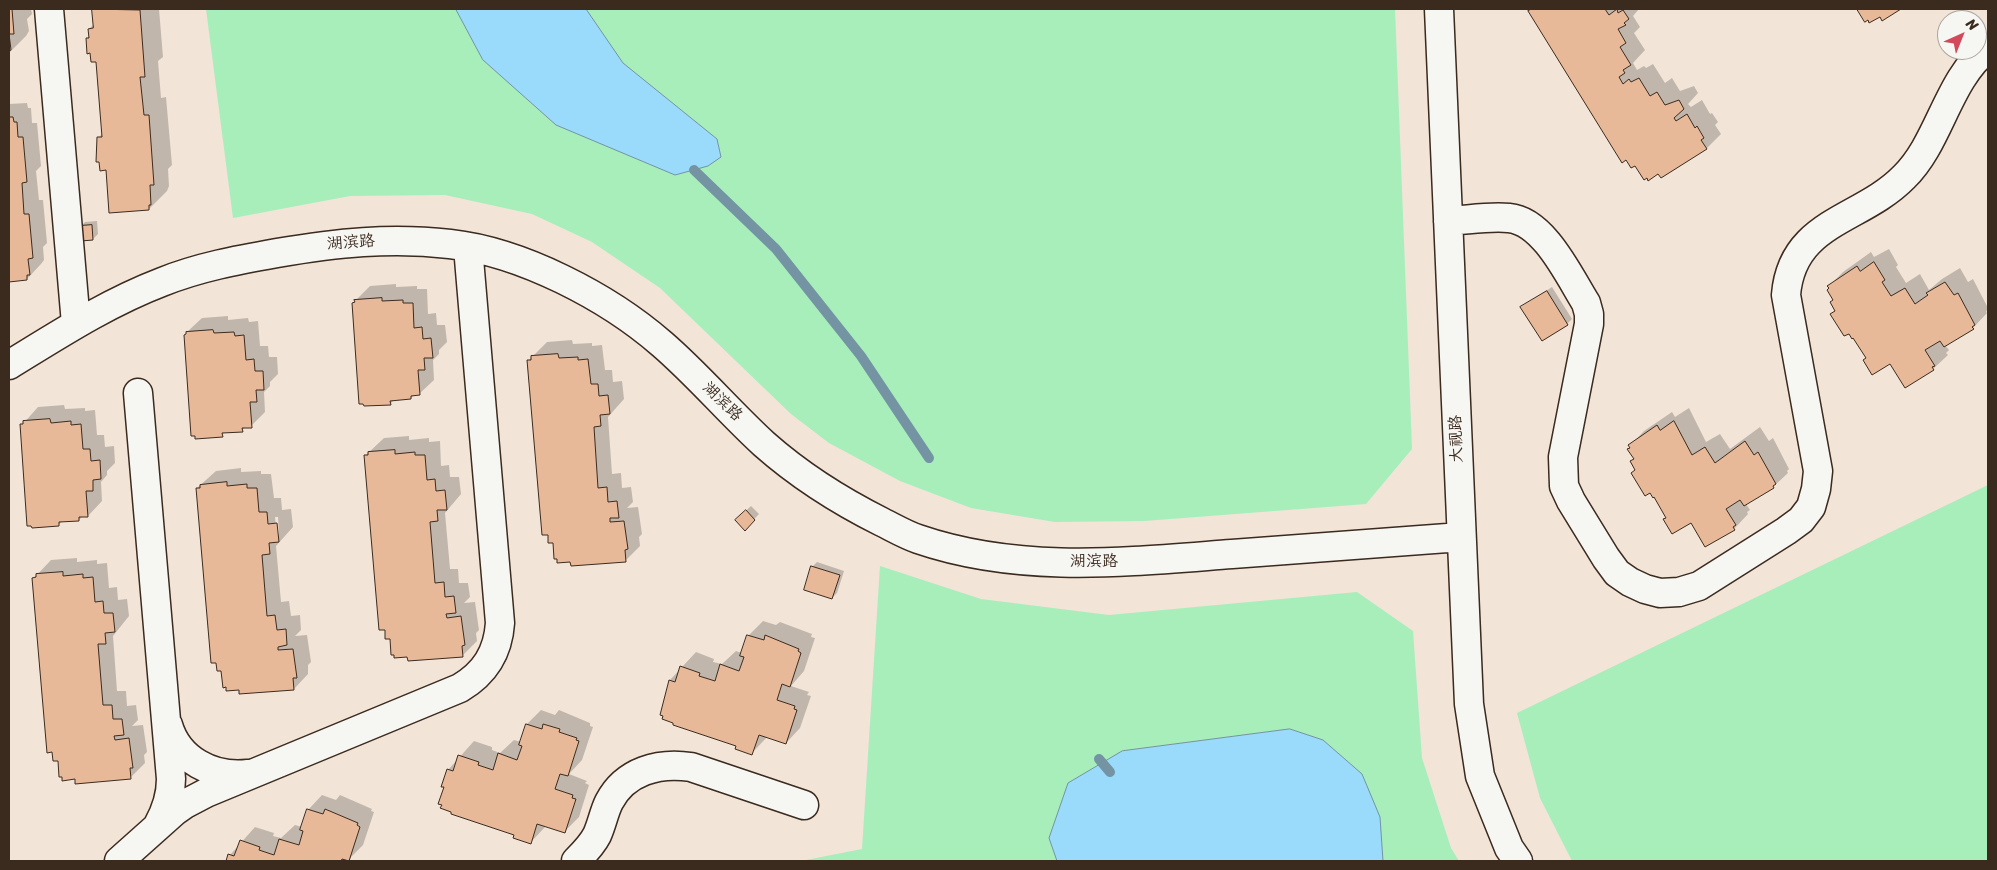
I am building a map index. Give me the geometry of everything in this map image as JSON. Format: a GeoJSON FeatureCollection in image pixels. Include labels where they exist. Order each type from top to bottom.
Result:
{"type":"FeatureCollection","features":[{"type":"Feature","properties":{"kind":"street"},"geometry":{"type":"LineString","coordinates":[[49,9],[76,324]]}},
{"type":"Feature","properties":{"kind":"street","name":"大视路"},"geometry":{"type":"LineString","coordinates":[[1439,9],[1469,704],[1480,776],[1509,848],[1518,861]]}},
{"type":"Feature","properties":{"kind":"street"},"geometry":{"type":"LineString","coordinates":[[1448,220],[1509,218],[1520,220],[1544,237],[1586,303],[1589,314],[1589,324],[1563,457],[1564,486],[1571,501],[1617,573],[1645,589],[1660,593],[1679,592],[1698,586],[1786,531],[1801,520],[1811,507],[1818,471],[1786,295],[1787,280],[1797,256],[1804,245],[1817,234],[1891,188],[1914,168],[1968,67],[1988,48]]}},
{"type":"Feature","properties":{"kind":"street","name":"湖滨路"},"geometry":{"type":"LineString","coordinates":[[9,365],[76,324],[128,297],[163,281],[215,265],[336,243],[395,240],[453,244],[506,257],[562,278],[616,308],[662,344],[766,446],[816,485],[860,511],[915,538],[971,554],[1018,562],[1121,563],[1461,537]]}},
{"type":"Feature","properties":{"kind":"street"},"geometry":{"type":"LineString","coordinates":[[119,861],[185,804],[254,773],[460,688],[471,681],[488,664],[497,645],[500,624],[468,247]]}},
{"type":"Feature","properties":{"kind":"street"},"geometry":{"type":"LineString","coordinates":[[138,393],[171,796],[166,810],[154,830]]}},
{"type":"Feature","properties":{"kind":"street"},"geometry":{"type":"LineString","coordinates":[[166,717],[173,738],[186,755],[195,762],[220,774],[254,773]]}},
{"type":"Feature","properties":{"kind":"street"},"geometry":{"type":"LineString","coordinates":[[576,861],[591,845],[610,802],[620,787],[636,774],[648,769],[668,765],[691,767],[804,806]]}},
{"type":"Feature","properties":{"kind":"green space"},"geometry":{"type":"Polygon","coordinates":[[[206,9],[1395,9],[1412,449],[1366,504],[1144,521],[1055,522],[971,508],[900,481],[829,443],[791,414],[660,288],[592,242],[532,214],[445,195],[350,196],[233,218],[206,9]]]}},
{"type":"Feature","properties":{"kind":"green space"},"geometry":{"type":"Polygon","coordinates":[[[1988,485],[1988,861],[1572,861],[1540,798],[1517,713],[1988,485]]]}},
{"type":"Feature","properties":{"kind":"green space"},"geometry":{"type":"Polygon","coordinates":[[[880,566],[981,599],[1109,615],[1357,592],[1413,631],[1422,758],[1451,848],[1459,861],[801,861],[862,849],[880,566]]]}},
{"type":"Feature","properties":{"kind":"water"},"geometry":{"type":"Polygon","coordinates":[[[456,9],[586,9],[623,63],[717,139],[721,157],[708,166],[675,175],[556,125],[483,60],[456,9]]]}},
{"type":"Feature","properties":{"kind":"water"},"geometry":{"type":"Polygon","coordinates":[[[1290,729],[1323,740],[1362,774],[1380,817],[1383,861],[1057,861],[1049,838],[1068,783],[1122,751],[1290,729]]]}},
{"type":"Feature","properties":{"kind":"building"},"geometry":{"type":"Polygon","coordinates":[[[9,9],[12,9],[14,34],[9,34],[9,9]]]}},
{"type":"Feature","properties":{"kind":"building"},"geometry":{"type":"Polygon","coordinates":[[[92,9],[140,10],[145,77],[140,77],[144,115],[149,115],[154,185],[150,185],[151,205],[149,205],[149,210],[109,213],[106,170],[100,171],[99,162],[96,162],[97,137],[102,137],[96,62],[91,62],[90,53],[87,54],[86,38],[89,38],[88,29],[93,28],[92,9]]]}},
{"type":"Feature","properties":{"kind":"building"},"geometry":{"type":"Polygon","coordinates":[[[1532,9],[1605,9],[1609,15],[1617,9],[1618,13],[1623,10],[1629,19],[1624,23],[1626,25],[1618,29],[1626,43],[1620,47],[1631,65],[1623,70],[1625,73],[1619,77],[1623,84],[1629,79],[1631,82],[1639,78],[1650,96],[1657,92],[1665,105],[1679,100],[1684,109],[1674,118],[1676,121],[1687,114],[1695,128],[1697,126],[1704,138],[1701,140],[1707,149],[1661,178],[1658,174],[1648,181],[1647,178],[1644,180],[1635,166],[1631,168],[1626,160],[1622,163],[1528,11],[1532,9]]]}},
{"type":"Feature","properties":{"kind":"building"},"geometry":{"type":"Polygon","coordinates":[[[1857,9],[1901,9],[1882,21],[1880,17],[1869,23],[1868,20],[1865,22],[1857,9]]]}},
{"type":"Feature","properties":{"kind":"building"},"geometry":{"type":"Polygon","coordinates":[[[9,34],[11,50],[9,51],[9,34]]]}},
{"type":"Feature","properties":{"kind":"building"},"geometry":{"type":"Polygon","coordinates":[[[9,117],[13,117],[14,122],[17,122],[18,137],[23,137],[27,182],[22,183],[24,214],[29,214],[33,258],[28,259],[30,275],[27,275],[27,280],[9,282],[9,117]]]}},
{"type":"Feature","properties":{"kind":"building"},"geometry":{"type":"Polygon","coordinates":[[[92,225],[93,240],[81,241],[79,226],[92,225]]]}},
{"type":"Feature","properties":{"kind":"building"},"geometry":{"type":"Polygon","coordinates":[[[1874,262],[1885,280],[1882,282],[1891,296],[1905,288],[1915,304],[1928,295],[1926,293],[1945,282],[1954,295],[1958,293],[1975,325],[1972,327],[1974,329],[1944,347],[1940,341],[1925,350],[1935,366],[1932,367],[1934,370],[1905,388],[1890,364],[1872,375],[1863,360],[1866,358],[1853,338],[1849,334],[1844,336],[1830,314],[1835,311],[1830,302],[1833,300],[1827,290],[1829,288],[1827,286],[1857,266],[1860,271],[1874,262]]]}},
{"type":"Feature","properties":{"kind":"building"},"geometry":{"type":"Polygon","coordinates":[[[1547,291],[1568,325],[1542,341],[1520,307],[1547,291]]]}},
{"type":"Feature","properties":{"kind":"building"},"geometry":{"type":"Polygon","coordinates":[[[382,298],[382,301],[403,300],[403,303],[413,303],[414,328],[422,327],[423,339],[431,338],[433,358],[424,358],[425,370],[418,370],[420,395],[411,396],[411,399],[390,401],[391,405],[364,406],[359,404],[352,303],[355,302],[354,300],[382,298]]]}},
{"type":"Feature","properties":{"kind":"building"},"geometry":{"type":"Polygon","coordinates":[[[213,330],[214,333],[234,332],[235,336],[244,335],[246,360],[254,359],[255,371],[263,371],[264,390],[256,390],[257,402],[250,402],[252,428],[242,428],[243,432],[222,433],[223,437],[195,439],[195,436],[191,436],[184,335],[186,332],[213,330]]]}},
{"type":"Feature","properties":{"kind":"building"},"geometry":{"type":"Polygon","coordinates":[[[558,354],[559,358],[578,357],[578,360],[588,359],[591,384],[598,384],[599,396],[608,395],[610,414],[600,415],[601,426],[594,427],[598,488],[607,487],[608,502],[617,501],[619,518],[610,518],[610,522],[624,521],[628,549],[625,550],[626,562],[571,566],[570,562],[557,563],[557,559],[554,559],[553,543],[548,543],[548,535],[542,535],[527,360],[531,360],[531,356],[558,354]]]}},
{"type":"Feature","properties":{"kind":"building"},"geometry":{"type":"Polygon","coordinates":[[[50,419],[51,423],[71,421],[71,425],[81,424],[83,449],[90,449],[91,461],[100,460],[101,479],[93,480],[93,491],[86,491],[88,517],[79,517],[79,521],[59,522],[59,526],[32,528],[27,526],[20,424],[23,424],[23,421],[50,419]]]}},
{"type":"Feature","properties":{"kind":"building"},"geometry":{"type":"Polygon","coordinates":[[[1674,421],[1692,455],[1705,447],[1715,463],[1745,441],[1754,455],[1758,452],[1776,484],[1773,486],[1774,488],[1744,506],[1740,500],[1726,509],[1736,525],[1733,527],[1735,530],[1705,547],[1691,523],[1672,534],[1663,519],[1666,518],[1654,497],[1650,493],[1645,496],[1631,473],[1635,470],[1630,461],[1634,459],[1627,449],[1630,448],[1628,445],[1657,425],[1660,430],[1674,421]]]}},
{"type":"Feature","properties":{"kind":"building"},"geometry":{"type":"Polygon","coordinates":[[[395,450],[395,454],[415,452],[415,455],[425,455],[427,480],[435,479],[436,491],[445,490],[447,510],[437,510],[438,521],[430,522],[435,583],[444,582],[445,597],[454,596],[456,613],[446,614],[447,618],[461,616],[465,645],[462,646],[463,657],[408,661],[407,657],[394,658],[394,655],[391,655],[390,639],[385,639],[385,630],[379,630],[364,455],[368,455],[368,452],[395,450]]]}},
{"type":"Feature","properties":{"kind":"building"},"geometry":{"type":"Polygon","coordinates":[[[227,482],[227,486],[247,484],[247,488],[257,488],[259,512],[267,512],[268,524],[277,523],[279,542],[269,543],[270,554],[262,555],[267,616],[275,615],[277,630],[286,629],[287,645],[278,647],[278,650],[293,649],[297,678],[293,678],[294,690],[239,694],[239,690],[226,691],[226,687],[223,688],[221,671],[217,671],[216,663],[211,663],[196,488],[200,488],[200,485],[227,482]]]}},
{"type":"Feature","properties":{"kind":"building"},"geometry":{"type":"Polygon","coordinates":[[[746,510],[755,520],[745,531],[735,520],[746,510]]]}},
{"type":"Feature","properties":{"kind":"building"},"geometry":{"type":"Polygon","coordinates":[[[811,566],[840,575],[832,599],[804,590],[811,566]]]}},
{"type":"Feature","properties":{"kind":"building"},"geometry":{"type":"Polygon","coordinates":[[[63,572],[63,576],[83,574],[83,578],[93,577],[95,602],[103,601],[104,613],[113,613],[115,632],[105,633],[106,644],[98,644],[103,705],[112,705],[113,719],[122,719],[124,735],[114,736],[115,740],[129,738],[133,768],[130,768],[131,779],[75,784],[75,779],[62,781],[62,777],[59,777],[58,761],[53,761],[52,752],[47,753],[32,578],[36,577],[36,574],[63,572]]]}},
{"type":"Feature","properties":{"kind":"building"},"geometry":{"type":"Polygon","coordinates":[[[747,635],[764,640],[765,635],[799,649],[798,651],[801,653],[790,687],[782,684],[777,700],[795,706],[794,709],[797,710],[786,744],[759,735],[752,755],[735,749],[736,746],[673,725],[673,723],[662,719],[663,716],[660,715],[669,680],[675,682],[680,666],[700,673],[699,676],[715,681],[720,664],[739,671],[744,657],[740,656],[747,635]]]}},
{"type":"Feature","properties":{"kind":"building"},"geometry":{"type":"Polygon","coordinates":[[[526,724],[542,729],[543,724],[560,729],[559,732],[577,738],[576,740],[579,741],[568,776],[560,774],[555,789],[573,795],[572,798],[576,799],[565,833],[537,824],[531,844],[513,838],[514,835],[451,814],[451,812],[440,808],[442,805],[438,804],[444,787],[441,787],[447,769],[453,771],[458,755],[479,762],[478,765],[493,770],[498,753],[517,760],[522,746],[519,745],[526,724]]]}},
{"type":"Feature","properties":{"kind":"building"},"geometry":{"type":"Polygon","coordinates":[[[307,809],[323,814],[325,809],[358,823],[357,825],[360,827],[349,861],[342,859],[341,861],[226,861],[228,854],[234,856],[240,840],[260,847],[259,850],[274,855],[279,839],[299,845],[303,831],[300,830],[307,809]]]}},
{"type":"Feature","properties":{"kind":"waterway"},"geometry":{"type":"LineString","coordinates":[[694,170],[776,249],[861,356],[929,458]]}},
{"type":"Feature","properties":{"kind":"waterway"},"geometry":{"type":"LineString","coordinates":[[1099,759],[1110,772]]}}]}
